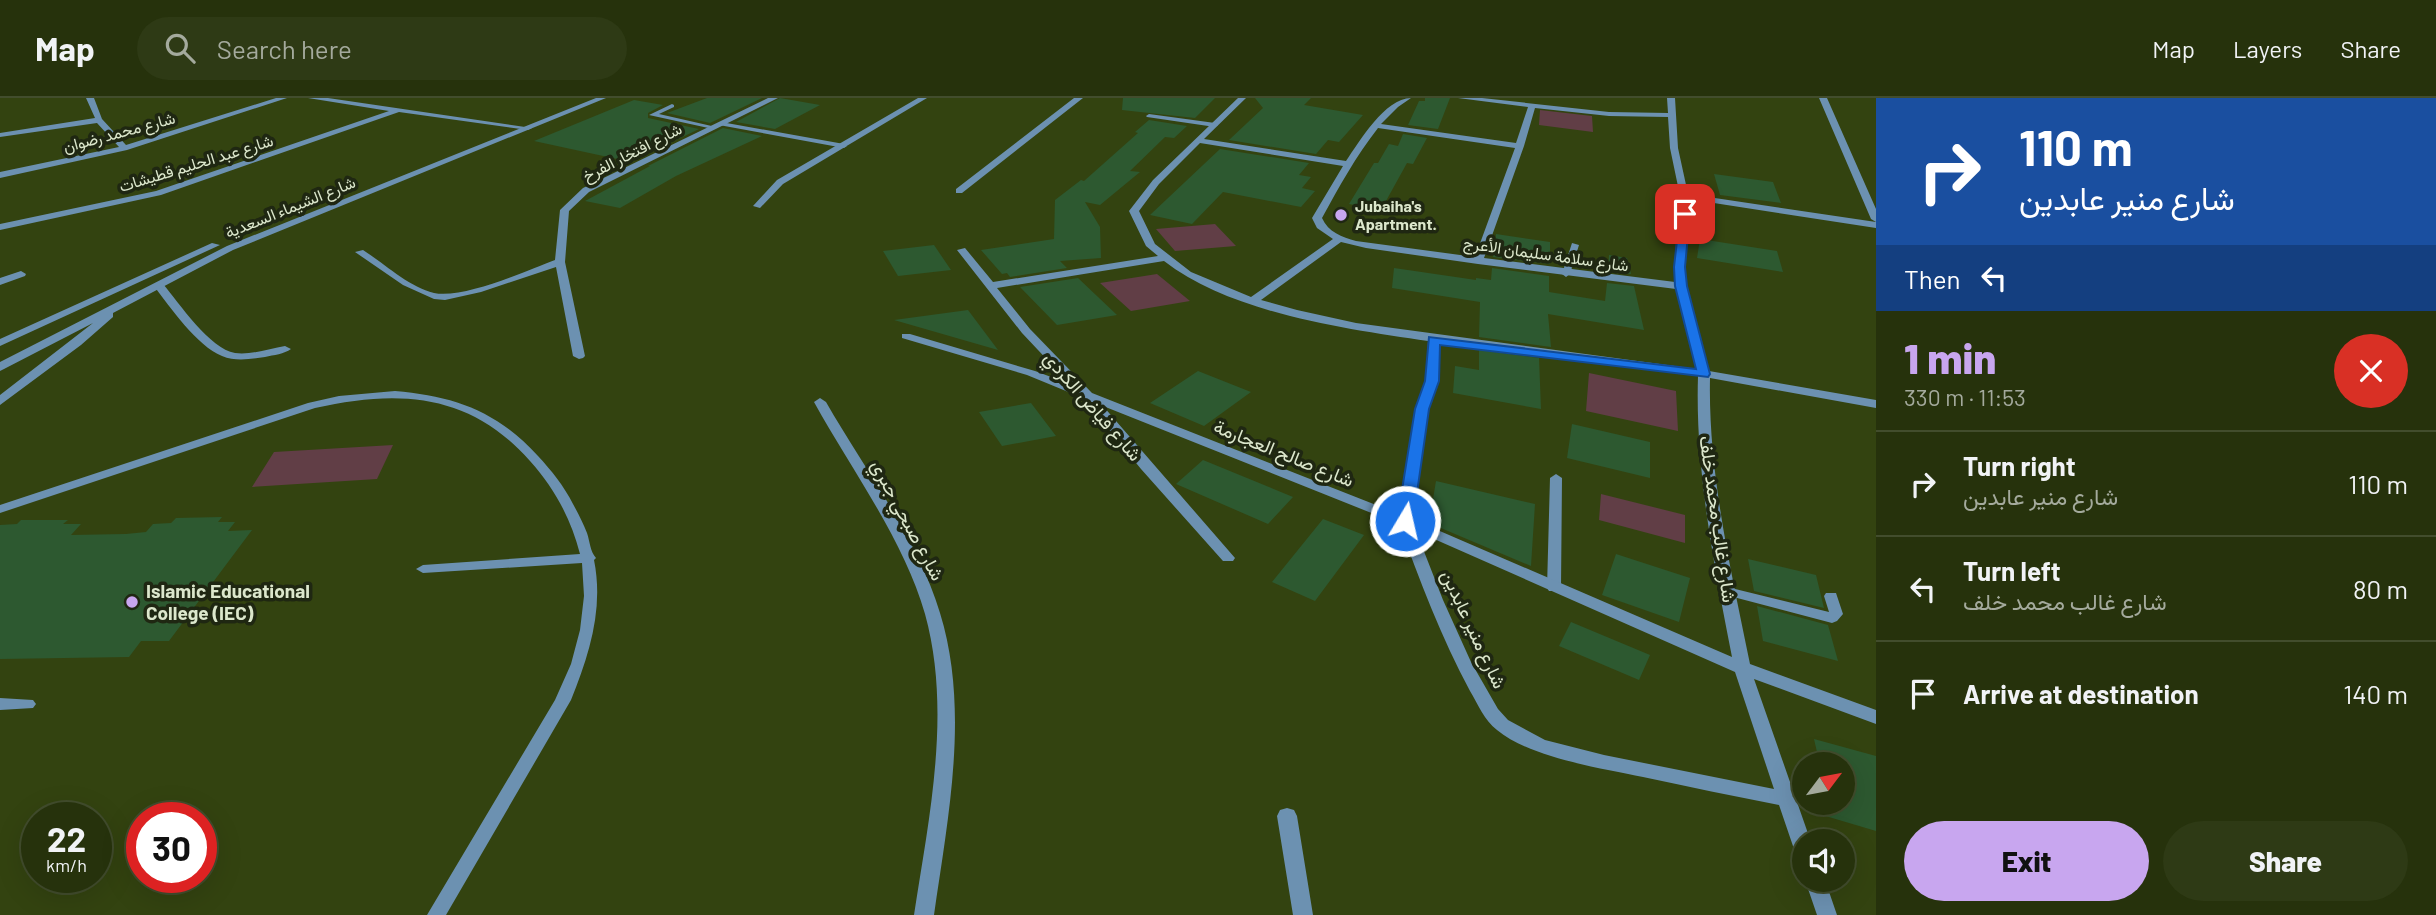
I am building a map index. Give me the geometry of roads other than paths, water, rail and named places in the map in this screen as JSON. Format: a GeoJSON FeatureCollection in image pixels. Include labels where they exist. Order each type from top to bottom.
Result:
{"type":"FeatureCollection","features":[{"type":"Feature","properties":{"kind":"street"},"geometry":{"type":"LineString","coordinates":[[90,98],[99,120],[124,148]]}},
{"type":"Feature","properties":{"kind":"street","name":"شارع محمد رضوان"},"geometry":{"type":"LineString","coordinates":[[0,175],[124,148],[283,98]]}},
{"type":"Feature","properties":{"kind":"street"},"geometry":{"type":"LineString","coordinates":[[312,98],[528,128]]}},
{"type":"Feature","properties":{"kind":"street","name":"شارع الشيماء السعدية"},"geometry":{"type":"LineString","coordinates":[[0,343],[248,231],[587,98]]}},
{"type":"Feature","properties":{"kind":"street","name":"شارع الشيماء السعدية"},"geometry":{"type":"LineString","coordinates":[[0,367],[159,286],[200,262],[602,98]]}},
{"type":"Feature","properties":{"kind":"street","name":"شارع افتخار الفرخ"},"geometry":{"type":"LineString","coordinates":[[579,356],[560,262],[565,210],[575,199],[774,98]]}},
{"type":"Feature","properties":{"kind":"street"},"geometry":{"type":"LineString","coordinates":[[757,206],[780,182],[923,98]]}},
{"type":"Feature","properties":{"kind":"street"},"geometry":{"type":"LineString","coordinates":[[959,191],[1079,98]]}},
{"type":"Feature","properties":{"kind":"street"},"geometry":{"type":"LineString","coordinates":[[1242,98],[1156,182],[1134,211],[1146,240],[1163,258],[1215,286],[1251,302],[1315,318],[1434,340],[1704,374],[1876,404]]}},
{"type":"Feature","properties":{"kind":"street"},"geometry":{"type":"LineString","coordinates":[[1251,302],[1341,238],[1321,226],[1317,218],[1347,164],[1395,105],[1407,98]]}},
{"type":"Feature","properties":{"kind":"street"},"geometry":{"type":"LineString","coordinates":[[1462,98],[1632,116],[1671,115]]}},
{"type":"Feature","properties":{"kind":"street","name":"شارع غالب محمد خلف"},"geometry":{"type":"LineString","coordinates":[[1671,98],[1674,148],[1684,196],[1679,267],[1681,286],[1704,374],[1703,416],[1710,492],[1727,591],[1742,668],[1797,829]]}},
{"type":"Feature","properties":{"kind":"street"},"geometry":{"type":"LineString","coordinates":[[1823,98],[1876,219]]}},
{"type":"Feature","properties":{"kind":"street"},"geometry":{"type":"LineString","coordinates":[[1478,261],[1532,106]]}},
{"type":"Feature","properties":{"kind":"street","name":"شارع عبد الحليم قطيشات"},"geometry":{"type":"LineString","coordinates":[[0,227],[175,188],[396,111]]}},
{"type":"Feature","properties":{"kind":"street"},"geometry":{"type":"LineString","coordinates":[[0,135],[99,120]]}},
{"type":"Feature","properties":{"kind":"street"},"geometry":{"type":"LineString","coordinates":[[1377,126],[1520,146]]}},
{"type":"Feature","properties":{"kind":"street"},"geometry":{"type":"LineString","coordinates":[[1200,141],[1347,164]]}},
{"type":"Feature","properties":{"kind":"street"},"geometry":{"type":"LineString","coordinates":[[1684,196],[1876,225]]}},
{"type":"Feature","properties":{"kind":"street","name":"شارع سلامة سليمان الأعرج"},"geometry":{"type":"LineString","coordinates":[[1341,238],[1384,248],[1566,274],[1681,286]]}},
{"type":"Feature","properties":{"kind":"street","name":"شارع فياض الكردي"},"geometry":{"type":"LineString","coordinates":[[962,250],[1026,331],[1088,396],[1228,558]]}},
{"type":"Feature","properties":{"kind":"street"},"geometry":{"type":"LineString","coordinates":[[360,252],[425,292],[438,297],[462,294],[560,262]]}},
{"type":"Feature","properties":{"kind":"street"},"geometry":{"type":"LineString","coordinates":[[990,286],[1163,258]]}},
{"type":"Feature","properties":{"kind":"street"},"geometry":{"type":"LineString","coordinates":[[183,259],[200,262]]}},
{"type":"Feature","properties":{"kind":"street"},"geometry":{"type":"LineString","coordinates":[[0,282],[21,274]]}},
{"type":"Feature","properties":{"kind":"street"},"geometry":{"type":"LineString","coordinates":[[159,286],[217,351],[237,356],[285,349]]}},
{"type":"Feature","properties":{"kind":"street"},"geometry":{"type":"LineString","coordinates":[[0,337],[85,304]]}},
{"type":"Feature","properties":{"kind":"street"},"geometry":{"type":"LineString","coordinates":[[0,401],[77,344],[118,306]]}},
{"type":"Feature","properties":{"kind":"street","name":"شارع صالح العجارمة"},"geometry":{"type":"LineString","coordinates":[[906,336],[1031,373],[1405,521],[1742,668],[1876,717]]}},
{"type":"Feature","properties":{"kind":"street","name":"شارع منير عابدين"},"geometry":{"type":"LineString","coordinates":[[1434,340],[1432,381],[1422,409],[1405,521],[1435,600],[1463,662],[1482,698],[1502,725],[1541,746],[1604,762],[1787,799]]}},
{"type":"Feature","properties":{"kind":"street","name":"شارع صبحي جبري"},"geometry":{"type":"LineString","coordinates":[[820,402],[918,576],[940,651],[946,703],[941,792],[924,915]]}},
{"type":"Feature","properties":{"kind":"street"},"geometry":{"type":"LineString","coordinates":[[1287,816],[1303,915]]}},
{"type":"Feature","properties":{"kind":"street"},"geometry":{"type":"LineString","coordinates":[[1819,892],[1827,915]]}},
{"type":"Feature","properties":{"kind":"lane"},"geometry":{"type":"LineString","coordinates":[[672,106],[652,115],[844,146]]}},
{"type":"Feature","properties":{"kind":"lane"},"geometry":{"type":"LineString","coordinates":[[1149,116],[1215,125]]}},
{"type":"Feature","properties":{"kind":"lane"},"geometry":{"type":"LineString","coordinates":[[1566,274],[1575,246]]}},
{"type":"Feature","properties":{"kind":"lane"},"geometry":{"type":"LineString","coordinates":[[0,509],[312,405],[362,394],[384,393],[442,400],[491,419],[514,436],[545,467],[570,505],[583,533],[589,558],[592,598],[585,639],[564,699],[436,915]]}},
{"type":"Feature","properties":{"kind":"lane"},"geometry":{"type":"LineString","coordinates":[[1554,588],[1556,478]]}},
{"type":"Feature","properties":{"kind":"lane"},"geometry":{"type":"LineString","coordinates":[[423,569],[589,558]]}},
{"type":"Feature","properties":{"kind":"lane"},"geometry":{"type":"LineString","coordinates":[[1727,591],[1832,618],[1836,614],[1831,596]]}},
{"type":"Feature","properties":{"kind":"lane"},"geometry":{"type":"LineString","coordinates":[[0,704],[28,705]]}},
{"type":"Feature","properties":{"kind":"place","name":"Jubaiha's Apartment."},"geometry":{"type":"Point","coordinates":[1341,215]}},
{"type":"Feature","properties":{"kind":"place","name":"Islamic Educational College (IEC)"},"geometry":{"type":"Point","coordinates":[132,602]}}]}
